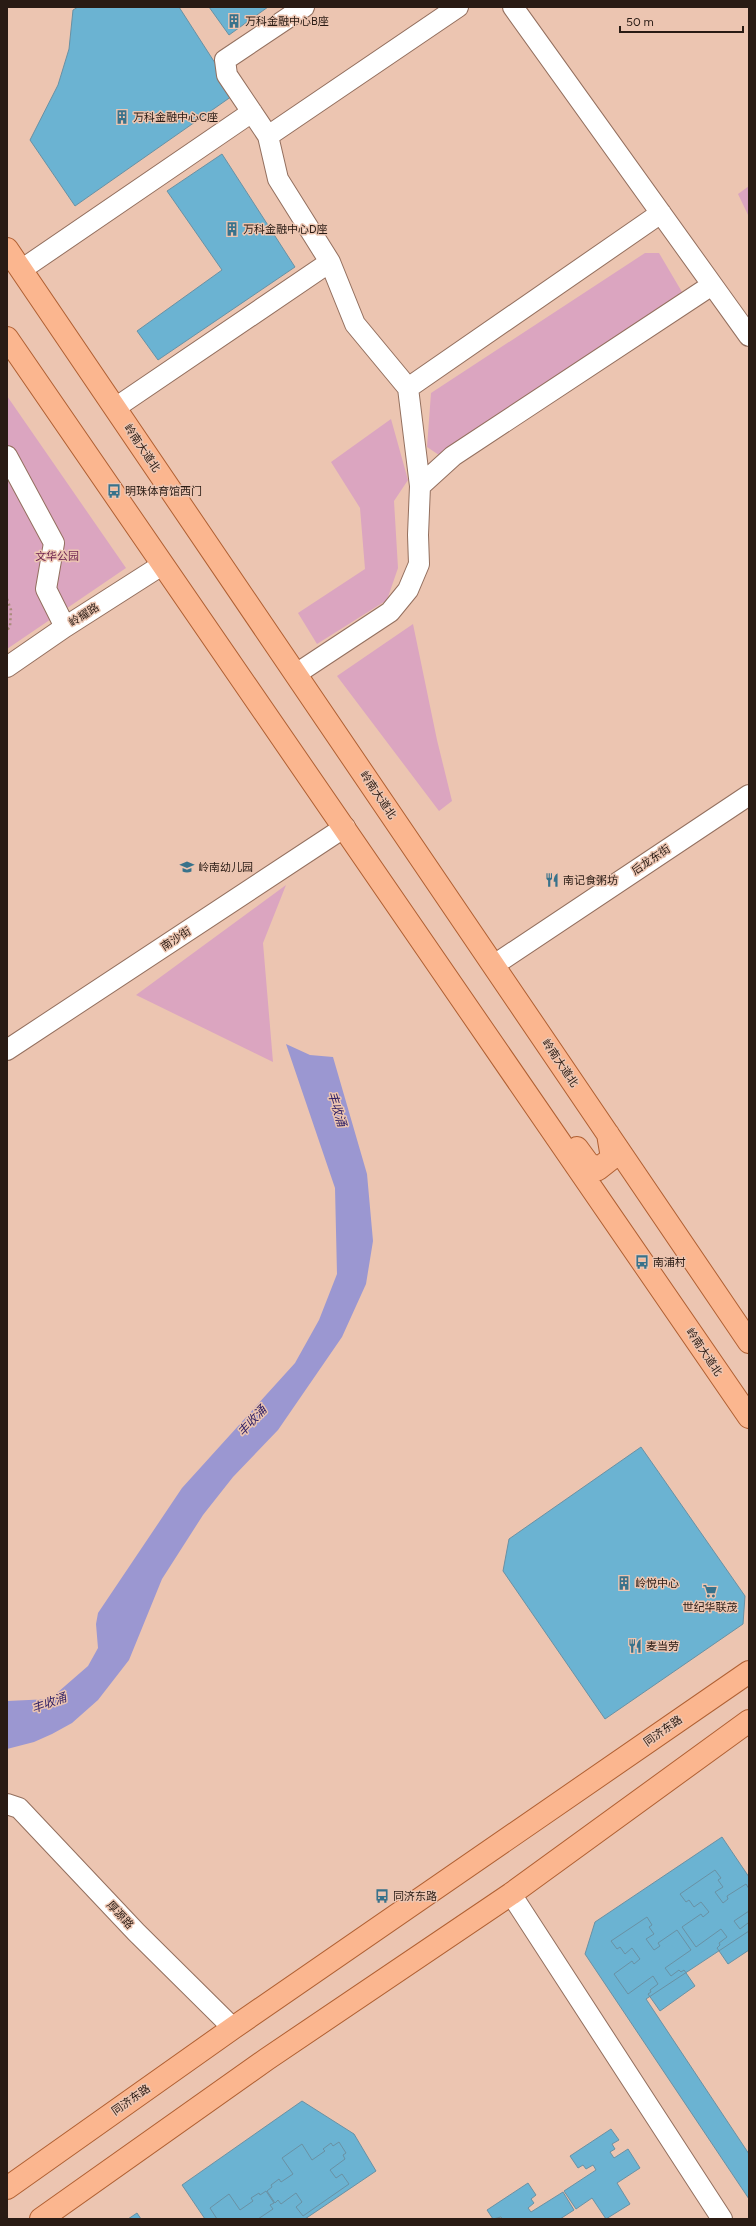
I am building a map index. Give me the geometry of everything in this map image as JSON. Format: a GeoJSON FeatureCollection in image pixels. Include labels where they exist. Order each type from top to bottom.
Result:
{"type":"FeatureCollection","features":[{"type":"Feature","properties":{"kind":"main road","name":"岭南大道北"},"geometry":{"type":"LineString","coordinates":[[7,249],[749,1342]]}},
{"type":"Feature","properties":{"kind":"main road","name":"岭南大道北"},"geometry":{"type":"LineString","coordinates":[[7,338],[162,565],[345,827],[749,1418]]}},
{"type":"Feature","properties":{"kind":"main road"},"geometry":{"type":"LineString","coordinates":[[527,1094],[552,1110],[583,1157],[588,1163],[598,1169],[612,1158],[608,1134]]}},
{"type":"Feature","properties":{"kind":"main road","name":"同济东路"},"geometry":{"type":"LineString","coordinates":[[7,2188],[233,2028],[749,1672]]}},
{"type":"Feature","properties":{"kind":"main road"},"geometry":{"type":"LineString","coordinates":[[41,2219],[267,2059],[511,1894],[749,1721]]}},
{"type":"Feature","properties":{"kind":"main road"},"geometry":{"type":"LineString","coordinates":[[714,1747],[749,1729]]}},
{"type":"Feature","properties":{"kind":"street"},"geometry":{"type":"LineString","coordinates":[[296,674],[390,612],[408,590],[420,564],[418,536],[420,486],[408,388],[355,324],[330,262],[278,179],[268,136],[227,75],[225,60],[304,7]]}},
{"type":"Feature","properties":{"kind":"street"},"geometry":{"type":"LineString","coordinates":[[268,136],[458,7]]}},
{"type":"Feature","properties":{"kind":"street"},"geometry":{"type":"LineString","coordinates":[[513,7],[749,336]]}},
{"type":"Feature","properties":{"kind":"street"},"geometry":{"type":"LineString","coordinates":[[21,270],[252,112]]}},
{"type":"Feature","properties":{"kind":"street"},"geometry":{"type":"LineString","coordinates":[[408,388],[661,214]]}},
{"type":"Feature","properties":{"kind":"street"},"geometry":{"type":"LineString","coordinates":[[115,408],[330,262]]}},
{"type":"Feature","properties":{"kind":"street"},"geometry":{"type":"LineString","coordinates":[[420,486],[453,456],[712,285]]}},
{"type":"Feature","properties":{"kind":"street"},"geometry":{"type":"LineString","coordinates":[[7,456],[54,543],[46,590],[65,627]]}},
{"type":"Feature","properties":{"kind":"street","name":"岭耀路"},"geometry":{"type":"LineString","coordinates":[[7,667],[65,627],[162,565]]}},
{"type":"Feature","properties":{"kind":"street","name":"后龙东街"},"geometry":{"type":"LineString","coordinates":[[494,965],[749,796]]}},
{"type":"Feature","properties":{"kind":"street","name":"南沙街"},"geometry":{"type":"LineString","coordinates":[[7,1050],[345,827]]}},
{"type":"Feature","properties":{"kind":"street","name":"厚源路"},"geometry":{"type":"LineString","coordinates":[[7,1804],[19,1808],[136,1932],[233,2028]]}},
{"type":"Feature","properties":{"kind":"street"},"geometry":{"type":"LineString","coordinates":[[511,1894],[722,2219]]}},
{"type":"Feature","properties":{"kind":"path"},"geometry":{"type":"LineString","coordinates":[[7,599],[11,618],[10,627],[7,630]]}},
{"type":"Feature","properties":{"kind":"green space"},"geometry":{"type":"Polygon","coordinates":[[[749,186],[749,217],[738,194],[749,186]]]}},
{"type":"Feature","properties":{"kind":"green space"},"geometry":{"type":"Polygon","coordinates":[[[645,253],[659,253],[682,292],[439,455],[427,447],[431,393],[645,253]]]}},
{"type":"Feature","properties":{"kind":"green space","name":"文华公园"},"geometry":{"type":"Polygon","coordinates":[[[7,396],[126,568],[7,649],[7,396]]]}},
{"type":"Feature","properties":{"kind":"green space"},"geometry":{"type":"Polygon","coordinates":[[[391,419],[408,480],[394,501],[398,568],[387,600],[317,644],[298,613],[365,569],[360,508],[331,462],[391,419]]]}},
{"type":"Feature","properties":{"kind":"green space"},"geometry":{"type":"Polygon","coordinates":[[[413,624],[437,740],[452,801],[439,811],[337,676],[413,624]]]}},
{"type":"Feature","properties":{"kind":"green space"},"geometry":{"type":"Polygon","coordinates":[[[286,885],[263,943],[273,1062],[136,995],[286,885]]]}},
{"type":"Feature","properties":{"kind":"water","name":"丰收涌"},"geometry":{"type":"Polygon","coordinates":[[[286,1044],[310,1055],[333,1057],[367,1174],[373,1241],[366,1284],[342,1337],[278,1430],[233,1477],[203,1515],[162,1579],[129,1660],[98,1700],[72,1723],[34,1742],[7,1749],[7,1701],[50,1699],[88,1666],[98,1648],[96,1624],[98,1613],[182,1488],[295,1363],[319,1320],[337,1274],[335,1188],[286,1044]]]}},
{"type":"Feature","properties":{"kind":"building","name":"万科金融中心C座"},"geometry":{"type":"Polygon","coordinates":[[[78,7],[179,7],[235,94],[75,206],[30,140],[58,85],[69,49],[73,10],[78,7]]]}},
{"type":"Feature","properties":{"kind":"building","name":"万科金融中心B座"},"geometry":{"type":"Polygon","coordinates":[[[209,7],[268,7],[229,35],[209,7]]]}},
{"type":"Feature","properties":{"kind":"building","name":"万科金融中心D座"},"geometry":{"type":"Polygon","coordinates":[[[222,154],[295,267],[158,360],[137,331],[222,270],[167,191],[222,154]]]}},
{"type":"Feature","properties":{"kind":"building","name":"岭悦中心"},"geometry":{"type":"Polygon","coordinates":[[[641,1447],[745,1596],[743,1624],[605,1719],[503,1571],[509,1539],[641,1447]]]}},
{"type":"Feature","properties":{"kind":"building"},"geometry":{"type":"Polygon","coordinates":[[[722,1837],[749,1877],[749,1931],[646,1999],[749,2154],[749,2199],[585,1954],[595,1922],[722,1837]]]}},
{"type":"Feature","properties":{"kind":"building"},"geometry":{"type":"Polygon","coordinates":[[[715,1870],[721,1878],[718,1880],[723,1887],[715,1892],[723,1903],[728,1899],[727,1896],[746,1884],[749,1889],[749,1911],[734,1921],[740,1929],[748,1923],[749,1950],[728,1964],[717,1948],[720,1945],[719,1943],[727,1937],[721,1929],[696,1947],[682,1927],[701,1914],[703,1917],[709,1912],[701,1902],[694,1907],[689,1900],[686,1902],[680,1894],[715,1870]]]}},
{"type":"Feature","properties":{"kind":"building"},"geometry":{"type":"Polygon","coordinates":[[[647,1917],[652,1925],[649,1927],[654,1934],[646,1939],[654,1950],[660,1946],[658,1943],[677,1930],[691,1950],[665,1968],[671,1976],[679,1970],[681,1972],[684,1970],[695,1986],[660,2011],[648,1994],[651,1992],[650,1990],[658,1984],[653,1976],[628,1994],[614,1974],[632,1961],[634,1964],[640,1959],[632,1948],[625,1954],[620,1947],[617,1949],[611,1941],[647,1917]]]}},
{"type":"Feature","properties":{"kind":"building"},"geometry":{"type":"Polygon","coordinates":[[[302,2101],[354,2134],[376,2171],[305,2219],[205,2219],[182,2185],[302,2101]]]}},
{"type":"Feature","properties":{"kind":"building"},"geometry":{"type":"Polygon","coordinates":[[[611,2129],[619,2140],[612,2144],[615,2149],[610,2152],[614,2158],[628,2149],[640,2168],[617,2183],[630,2204],[606,2219],[592,2198],[576,2209],[564,2191],[596,2170],[593,2165],[586,2169],[583,2165],[578,2168],[570,2156],[611,2129]]]}},
{"type":"Feature","properties":{"kind":"building"},"geometry":{"type":"Polygon","coordinates":[[[339,2142],[346,2153],[343,2155],[345,2159],[330,2170],[336,2178],[342,2174],[349,2184],[303,2216],[296,2207],[302,2202],[296,2193],[281,2204],[278,2200],[275,2203],[267,2191],[272,2187],[271,2185],[279,2179],[281,2182],[293,2174],[282,2158],[302,2144],[312,2160],[325,2151],[323,2149],[331,2143],[333,2146],[339,2142]]]}},
{"type":"Feature","properties":{"kind":"building"},"geometry":{"type":"Polygon","coordinates":[[[528,2183],[536,2195],[531,2199],[534,2203],[528,2208],[531,2212],[563,2192],[574,2210],[560,2219],[502,2219],[501,2217],[493,2219],[487,2210],[528,2183]]]}},
{"type":"Feature","properties":{"kind":"building"},"geometry":{"type":"Polygon","coordinates":[[[266,2191],[274,2203],[270,2205],[273,2209],[258,2219],[217,2219],[210,2208],[229,2194],[240,2210],[253,2201],[251,2198],[266,2191]]]}},
{"type":"Feature","properties":{"kind":"building"},"geometry":{"type":"Polygon","coordinates":[[[137,2213],[141,2219],[128,2219],[137,2213]]]}},
{"type":"Feature","properties":{"kind":"place","name":"万科金融中心B座"},"geometry":{"type":"Point","coordinates":[234,21]}},
{"type":"Feature","properties":{"kind":"place","name":"万科金融中心C座"},"geometry":{"type":"Point","coordinates":[122,117]}},
{"type":"Feature","properties":{"kind":"place","name":"万科金融中心D座"},"geometry":{"type":"Point","coordinates":[232,229]}},
{"type":"Feature","properties":{"kind":"place","name":"明珠体育馆西门"},"geometry":{"type":"Point","coordinates":[114,491]}},
{"type":"Feature","properties":{"kind":"place","name":"岭南幼儿园"},"geometry":{"type":"Point","coordinates":[187,867]}},
{"type":"Feature","properties":{"kind":"place","name":"南记食粥坊"},"geometry":{"type":"Point","coordinates":[552,880]}},
{"type":"Feature","properties":{"kind":"place","name":"南浦村"},"geometry":{"type":"Point","coordinates":[642,1262]}},
{"type":"Feature","properties":{"kind":"place","name":"岭悦中心"},"geometry":{"type":"Point","coordinates":[624,1583]}},
{"type":"Feature","properties":{"kind":"place","name":"世纪华联茂"},"geometry":{"type":"Point","coordinates":[710,1591]}},
{"type":"Feature","properties":{"kind":"place","name":"麦当劳"},"geometry":{"type":"Point","coordinates":[635,1646]}},
{"type":"Feature","properties":{"kind":"place","name":"同济东路"},"geometry":{"type":"Point","coordinates":[382,1896]}}]}
